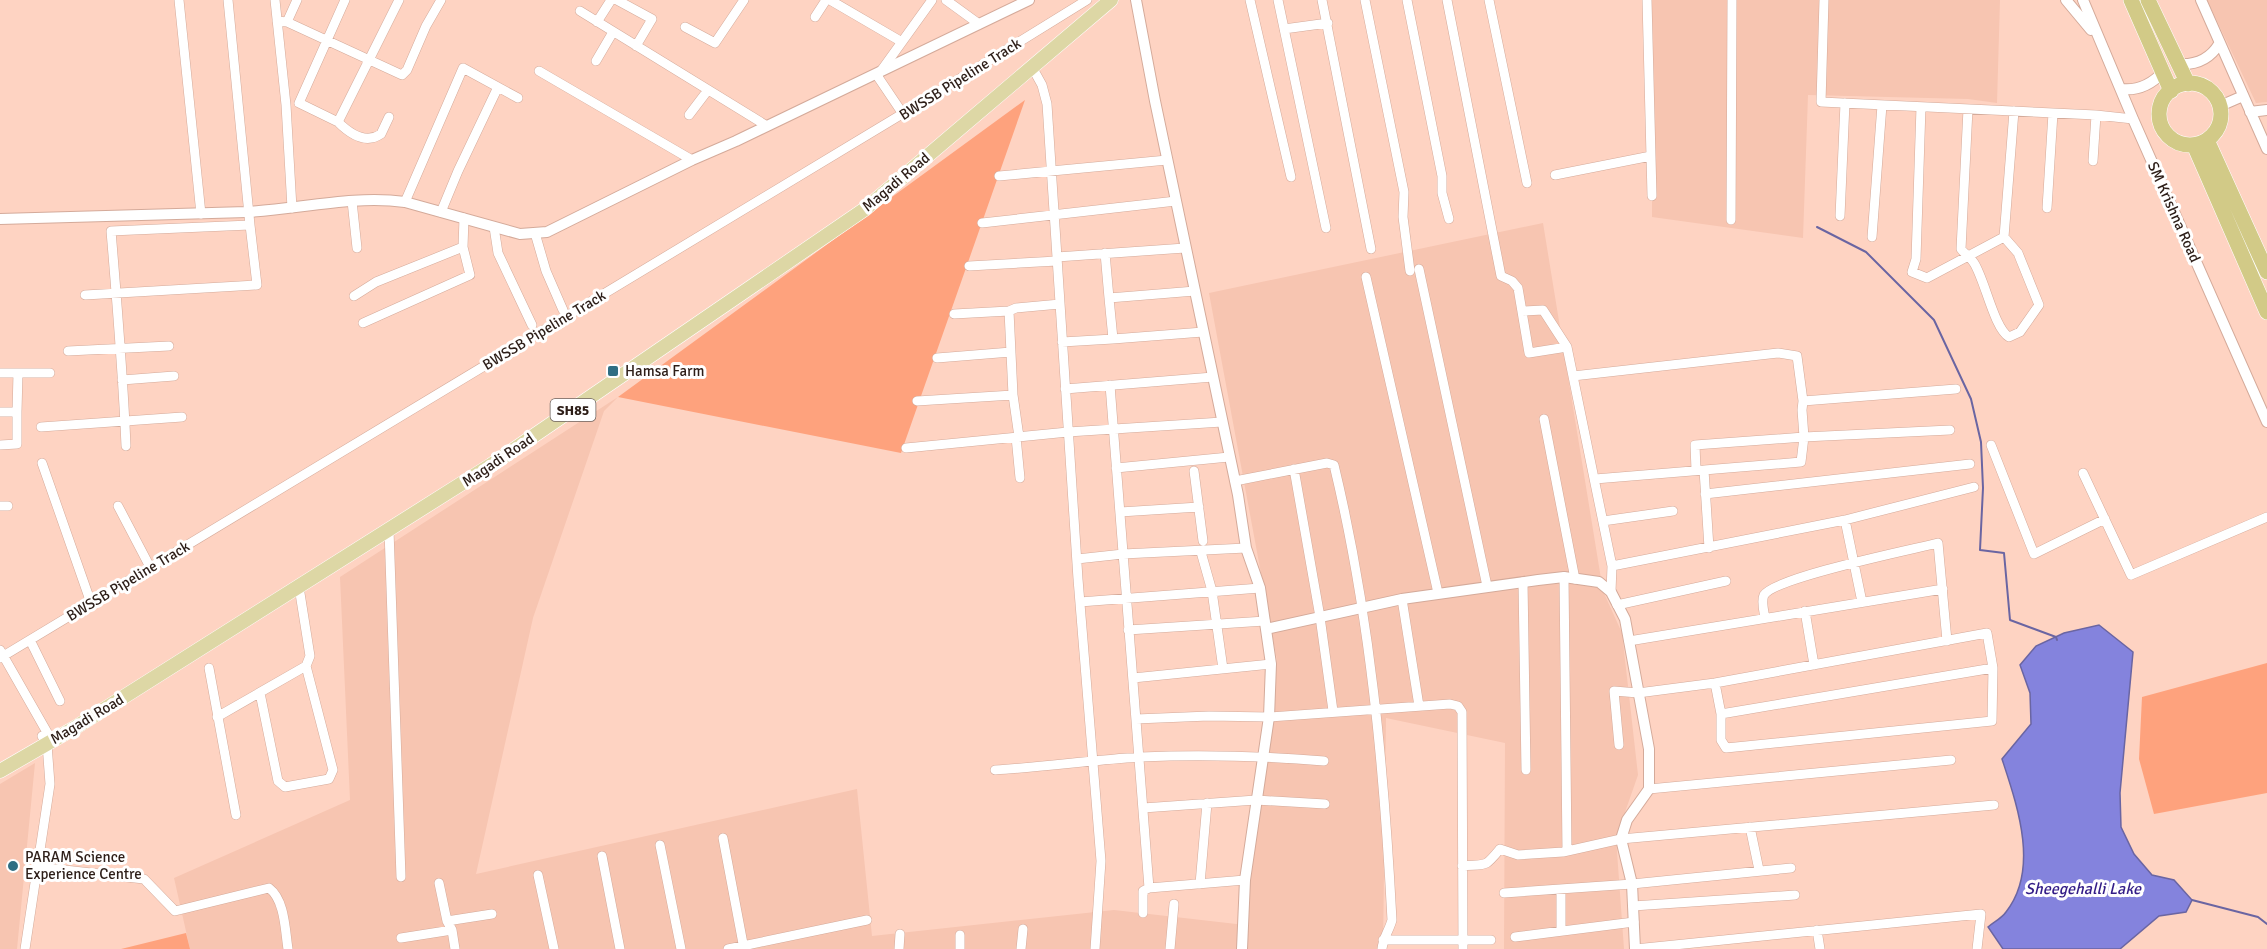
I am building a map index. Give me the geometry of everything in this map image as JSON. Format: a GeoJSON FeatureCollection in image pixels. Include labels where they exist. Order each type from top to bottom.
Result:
{"type":"FeatureCollection","features":[{"type":"Feature","properties":{"kind":"highway"},"geometry":{"type":"LineString","coordinates":[[2131,0],[2171,91]]}},
{"type":"Feature","properties":{"kind":"highway"},"geometry":{"type":"LineString","coordinates":[[2148,0],[2188,84]]}},
{"type":"Feature","properties":{"kind":"highway"},"geometry":{"type":"LineString","coordinates":[[2188,84],[2199,85],[2211,91],[2220,106],[2219,127],[2201,142],[2175,141],[2163,128],[2160,109],[2164,98],[2171,91],[2188,84]]}},
{"type":"Feature","properties":{"kind":"highway"},"geometry":{"type":"LineString","coordinates":[[2201,142],[2267,272]]}},
{"type":"Feature","properties":{"kind":"highway"},"geometry":{"type":"LineString","coordinates":[[2201,142],[2267,312]]}},
{"type":"Feature","properties":{"kind":"main road","name":"Magadi Road"},"geometry":{"type":"LineString","coordinates":[[0,771],[47,738],[487,457],[860,201],[1098,0]]}},
{"type":"Feature","properties":{"kind":"main road","name":"Magadi Road"},"geometry":{"type":"LineString","coordinates":[[0,761],[47,738],[299,587],[491,465],[865,209],[1111,0]]}},
{"type":"Feature","properties":{"kind":"street"},"geometry":{"type":"LineString","coordinates":[[179,0],[201,214]]}},
{"type":"Feature","properties":{"kind":"street"},"geometry":{"type":"LineString","coordinates":[[85,295],[257,285],[228,0]]}},
{"type":"Feature","properties":{"kind":"street"},"geometry":{"type":"LineString","coordinates":[[275,0],[282,22],[292,208]]}},
{"type":"Feature","properties":{"kind":"street"},"geometry":{"type":"LineString","coordinates":[[282,22],[297,0]]}},
{"type":"Feature","properties":{"kind":"street"},"geometry":{"type":"LineString","coordinates":[[345,0],[299,103],[338,122],[355,135],[370,139],[381,134],[389,117]]}},
{"type":"Feature","properties":{"kind":"street"},"geometry":{"type":"LineString","coordinates":[[338,122],[399,0]]}},
{"type":"Feature","properties":{"kind":"street"},"geometry":{"type":"LineString","coordinates":[[282,22],[402,75],[407,70],[426,26],[441,0]]}},
{"type":"Feature","properties":{"kind":"street"},"geometry":{"type":"LineString","coordinates":[[597,22],[611,0]]}},
{"type":"Feature","properties":{"kind":"street"},"geometry":{"type":"LineString","coordinates":[[617,0],[651,19],[636,46]]}},
{"type":"Feature","properties":{"kind":"street"},"geometry":{"type":"LineString","coordinates":[[685,27],[715,43],[744,0]]}},
{"type":"Feature","properties":{"kind":"street"},"geometry":{"type":"LineString","coordinates":[[815,17],[828,0],[902,42]]}},
{"type":"Feature","properties":{"kind":"street"},"geometry":{"type":"LineString","coordinates":[[878,73],[932,0]]}},
{"type":"Feature","properties":{"kind":"street"},"geometry":{"type":"LineString","coordinates":[[946,0],[979,24]]}},
{"type":"Feature","properties":{"kind":"street"},"geometry":{"type":"LineString","coordinates":[[0,219],[201,214],[248,212],[352,201],[405,202],[520,234],[547,232],[692,160],[1029,0]]}},
{"type":"Feature","properties":{"kind":"street","name":"BWSSB Pipeline Track"},"geometry":{"type":"LineString","coordinates":[[1,654],[30,640],[903,114],[1087,0]]}},
{"type":"Feature","properties":{"kind":"street"},"geometry":{"type":"LineString","coordinates":[[1136,0],[1185,248],[1235,481],[1246,548],[1260,588],[1271,664],[1269,717],[1245,880],[1242,949]]}},
{"type":"Feature","properties":{"kind":"street"},"geometry":{"type":"LineString","coordinates":[[1250,0],[1291,177]]}},
{"type":"Feature","properties":{"kind":"street"},"geometry":{"type":"LineString","coordinates":[[1278,0],[1326,228]]}},
{"type":"Feature","properties":{"kind":"street"},"geometry":{"type":"LineString","coordinates":[[1322,0],[1371,249]]}},
{"type":"Feature","properties":{"kind":"street"},"geometry":{"type":"LineString","coordinates":[[1365,0],[1404,192],[1403,218],[1487,586]]}},
{"type":"Feature","properties":{"kind":"street"},"geometry":{"type":"LineString","coordinates":[[1407,0],[1449,219]]}},
{"type":"Feature","properties":{"kind":"street"},"geometry":{"type":"LineString","coordinates":[[1447,0],[1501,276],[1512,281],[1518,288],[1529,353],[1567,347]]}},
{"type":"Feature","properties":{"kind":"street"},"geometry":{"type":"LineString","coordinates":[[1489,0],[1527,183]]}},
{"type":"Feature","properties":{"kind":"street"},"geometry":{"type":"LineString","coordinates":[[1647,0],[1652,196]]}},
{"type":"Feature","properties":{"kind":"street"},"geometry":{"type":"LineString","coordinates":[[1731,219],[1732,0]]}},
{"type":"Feature","properties":{"kind":"street"},"geometry":{"type":"LineString","coordinates":[[1824,0],[1821,102],[2096,115],[2133,119]]}},
{"type":"Feature","properties":{"kind":"street"},"geometry":{"type":"LineString","coordinates":[[2066,0],[2101,42]]}},
{"type":"Feature","properties":{"kind":"street","name":"SM Krishna Road"},"geometry":{"type":"LineString","coordinates":[[2083,0],[2267,422]]}},
{"type":"Feature","properties":{"kind":"street"},"geometry":{"type":"LineString","coordinates":[[2201,0],[2267,149]]}},
{"type":"Feature","properties":{"kind":"street"},"geometry":{"type":"LineString","coordinates":[[580,11],[767,126]]}},
{"type":"Feature","properties":{"kind":"street"},"geometry":{"type":"LineString","coordinates":[[1284,29],[1328,23]]}},
{"type":"Feature","properties":{"kind":"street"},"geometry":{"type":"LineString","coordinates":[[596,61],[613,32]]}},
{"type":"Feature","properties":{"kind":"street"},"geometry":{"type":"LineString","coordinates":[[2179,64],[2191,64],[2202,60],[2219,44]]}},
{"type":"Feature","properties":{"kind":"street"},"geometry":{"type":"LineString","coordinates":[[1032,67],[1042,85],[1047,104],[1091,762],[1101,861],[1095,949]]}},
{"type":"Feature","properties":{"kind":"street"},"geometry":{"type":"LineString","coordinates":[[405,202],[463,68],[518,98]]}},
{"type":"Feature","properties":{"kind":"street"},"geometry":{"type":"LineString","coordinates":[[539,71],[692,160]]}},
{"type":"Feature","properties":{"kind":"street"},"geometry":{"type":"LineString","coordinates":[[2121,89],[2142,87],[2163,72]]}},
{"type":"Feature","properties":{"kind":"street"},"geometry":{"type":"LineString","coordinates":[[878,73],[903,114]]}},
{"type":"Feature","properties":{"kind":"street"},"geometry":{"type":"LineString","coordinates":[[441,212],[498,87]]}},
{"type":"Feature","properties":{"kind":"street"},"geometry":{"type":"LineString","coordinates":[[689,115],[708,90]]}},
{"type":"Feature","properties":{"kind":"street"},"geometry":{"type":"LineString","coordinates":[[2220,106],[2243,96]]}},
{"type":"Feature","properties":{"kind":"street"},"geometry":{"type":"LineString","coordinates":[[1840,216],[1845,103]]}},
{"type":"Feature","properties":{"kind":"street"},"geometry":{"type":"LineString","coordinates":[[1872,237],[1881,105]]}},
{"type":"Feature","properties":{"kind":"street"},"geometry":{"type":"LineString","coordinates":[[1921,106],[1916,259],[1912,272],[1927,279],[2004,237]]}},
{"type":"Feature","properties":{"kind":"street"},"geometry":{"type":"LineString","coordinates":[[1968,109],[1961,249],[1974,263],[1999,327],[2006,335],[2014,336],[2026,325],[2039,305],[2018,253],[2004,237],[2014,111]]}},
{"type":"Feature","properties":{"kind":"street"},"geometry":{"type":"LineString","coordinates":[[2250,112],[2267,110]]}},
{"type":"Feature","properties":{"kind":"street"},"geometry":{"type":"LineString","coordinates":[[2047,208],[2053,113]]}},
{"type":"Feature","properties":{"kind":"street"},"geometry":{"type":"LineString","coordinates":[[2093,161],[2096,115]]}},
{"type":"Feature","properties":{"kind":"street"},"geometry":{"type":"LineString","coordinates":[[1555,176],[1651,156]]}},
{"type":"Feature","properties":{"kind":"street"},"geometry":{"type":"LineString","coordinates":[[999,176],[1167,160]]}},
{"type":"Feature","properties":{"kind":"street"},"geometry":{"type":"LineString","coordinates":[[352,201],[357,248]]}},
{"type":"Feature","properties":{"kind":"street"},"geometry":{"type":"LineString","coordinates":[[981,223],[1176,201]]}},
{"type":"Feature","properties":{"kind":"street"},"geometry":{"type":"LineString","coordinates":[[363,323],[470,275],[463,247],[464,218]]}},
{"type":"Feature","properties":{"kind":"street"},"geometry":{"type":"LineString","coordinates":[[126,446],[111,231],[250,225]]}},
{"type":"Feature","properties":{"kind":"street"},"geometry":{"type":"LineString","coordinates":[[494,226],[498,253],[532,325]]}},
{"type":"Feature","properties":{"kind":"street"},"geometry":{"type":"LineString","coordinates":[[535,233],[546,271],[563,310]]}},
{"type":"Feature","properties":{"kind":"street"},"geometry":{"type":"LineString","coordinates":[[354,296],[376,282],[463,247]]}},
{"type":"Feature","properties":{"kind":"street"},"geometry":{"type":"LineString","coordinates":[[969,266],[1185,248]]}},
{"type":"Feature","properties":{"kind":"street"},"geometry":{"type":"LineString","coordinates":[[1105,254],[1113,339]]}},
{"type":"Feature","properties":{"kind":"street"},"geometry":{"type":"LineString","coordinates":[[1366,278],[1438,593]]}},
{"type":"Feature","properties":{"kind":"street"},"geometry":{"type":"LineString","coordinates":[[1109,298],[1195,291]]}},
{"type":"Feature","properties":{"kind":"street"},"geometry":{"type":"LineString","coordinates":[[954,314],[1009,311],[1016,308],[1060,304]]}},
{"type":"Feature","properties":{"kind":"street"},"geometry":{"type":"LineString","coordinates":[[1522,311],[1543,310],[1567,347],[1612,566],[1611,592]]}},
{"type":"Feature","properties":{"kind":"street"},"geometry":{"type":"LineString","coordinates":[[1009,311],[1020,477]]}},
{"type":"Feature","properties":{"kind":"street"},"geometry":{"type":"LineString","coordinates":[[1062,342],[1203,332]]}},
{"type":"Feature","properties":{"kind":"street"},"geometry":{"type":"LineString","coordinates":[[69,351],[170,346]]}},
{"type":"Feature","properties":{"kind":"street"},"geometry":{"type":"LineString","coordinates":[[937,358],[1011,352]]}},
{"type":"Feature","properties":{"kind":"street"},"geometry":{"type":"LineString","coordinates":[[1573,376],[1778,352],[1797,356],[1803,401],[1804,436],[1800,462],[1594,479]]}},
{"type":"Feature","properties":{"kind":"street"},"geometry":{"type":"LineString","coordinates":[[0,373],[50,373]]}},
{"type":"Feature","properties":{"kind":"street"},"geometry":{"type":"LineString","coordinates":[[0,445],[17,444],[18,373]]}},
{"type":"Feature","properties":{"kind":"street"},"geometry":{"type":"LineString","coordinates":[[122,380],[174,376]]}},
{"type":"Feature","properties":{"kind":"street"},"geometry":{"type":"LineString","coordinates":[[1065,389],[1213,377]]}},
{"type":"Feature","properties":{"kind":"street"},"geometry":{"type":"LineString","coordinates":[[1110,385],[1149,888]]}},
{"type":"Feature","properties":{"kind":"street"},"geometry":{"type":"LineString","coordinates":[[1803,401],[1956,389]]}},
{"type":"Feature","properties":{"kind":"street"},"geometry":{"type":"LineString","coordinates":[[917,401],[1013,395]]}},
{"type":"Feature","properties":{"kind":"street"},"geometry":{"type":"LineString","coordinates":[[0,412],[17,412]]}},
{"type":"Feature","properties":{"kind":"street"},"geometry":{"type":"LineString","coordinates":[[41,427],[182,417]]}},
{"type":"Feature","properties":{"kind":"street"},"geometry":{"type":"LineString","coordinates":[[1544,419],[1570,578],[1567,851]]}},
{"type":"Feature","properties":{"kind":"street"},"geometry":{"type":"LineString","coordinates":[[906,448],[1068,432],[1222,422]]}},
{"type":"Feature","properties":{"kind":"street"},"geometry":{"type":"LineString","coordinates":[[1709,548],[1705,494],[1695,445],[1804,436],[1950,430]]}},
{"type":"Feature","properties":{"kind":"street"},"geometry":{"type":"LineString","coordinates":[[1991,445],[2034,554],[2105,519]]}},
{"type":"Feature","properties":{"kind":"street"},"geometry":{"type":"LineString","coordinates":[[1116,468],[1229,457]]}},
{"type":"Feature","properties":{"kind":"street"},"geometry":{"type":"LineString","coordinates":[[1235,481],[1327,463],[1334,465],[1353,554],[1376,708],[1392,920],[1382,945],[1464,945],[1491,940]]}},
{"type":"Feature","properties":{"kind":"street"},"geometry":{"type":"LineString","coordinates":[[42,464],[91,603]]}},
{"type":"Feature","properties":{"kind":"street"},"geometry":{"type":"LineString","coordinates":[[1705,494],[1970,464]]}},
{"type":"Feature","properties":{"kind":"street"},"geometry":{"type":"LineString","coordinates":[[1294,469],[1320,617],[1333,711]]}},
{"type":"Feature","properties":{"kind":"street"},"geometry":{"type":"LineString","coordinates":[[1194,471],[1203,541]]}},
{"type":"Feature","properties":{"kind":"street"},"geometry":{"type":"LineString","coordinates":[[2083,473],[2131,575],[2267,517]]}},
{"type":"Feature","properties":{"kind":"street"},"geometry":{"type":"LineString","coordinates":[[1612,566],[1845,520],[1974,487]]}},
{"type":"Feature","properties":{"kind":"street"},"geometry":{"type":"LineString","coordinates":[[118,506],[150,567]]}},
{"type":"Feature","properties":{"kind":"street"},"geometry":{"type":"LineString","coordinates":[[1120,512],[1199,507]]}},
{"type":"Feature","properties":{"kind":"street"},"geometry":{"type":"LineString","coordinates":[[1603,521],[1673,511]]}},
{"type":"Feature","properties":{"kind":"street"},"geometry":{"type":"LineString","coordinates":[[1845,520],[1862,602]]}},
{"type":"Feature","properties":{"kind":"street"},"geometry":{"type":"LineString","coordinates":[[388,530],[401,878]]}},
{"type":"Feature","properties":{"kind":"street"},"geometry":{"type":"LineString","coordinates":[[1765,618],[1762,599],[1765,594],[1781,584],[1938,543],[1947,640]]}},
{"type":"Feature","properties":{"kind":"street"},"geometry":{"type":"LineString","coordinates":[[1077,559],[1123,554],[1201,552],[1246,548]]}},
{"type":"Feature","properties":{"kind":"street"},"geometry":{"type":"LineString","coordinates":[[1201,552],[1212,591],[1223,669]]}},
{"type":"Feature","properties":{"kind":"street"},"geometry":{"type":"LineString","coordinates":[[1128,630],[1215,624],[1266,625],[1320,617],[1402,599],[1487,586],[1570,578],[1599,582],[1611,592],[1625,620],[1649,749],[1649,789],[1626,820],[1621,839],[1632,884],[1635,949],[1980,914],[1977,949]]}},
{"type":"Feature","properties":{"kind":"street"},"geometry":{"type":"LineString","coordinates":[[1617,605],[1726,581]]}},
{"type":"Feature","properties":{"kind":"street"},"geometry":{"type":"LineString","coordinates":[[1523,582],[1526,770]]}},
{"type":"Feature","properties":{"kind":"street"},"geometry":{"type":"LineString","coordinates":[[261,693],[278,781],[285,787],[329,778],[333,770],[306,666],[310,656],[299,587]]}},
{"type":"Feature","properties":{"kind":"street"},"geometry":{"type":"LineString","coordinates":[[1080,603],[1260,588]]}},
{"type":"Feature","properties":{"kind":"street"},"geometry":{"type":"LineString","coordinates":[[1629,641],[1942,589]]}},
{"type":"Feature","properties":{"kind":"street"},"geometry":{"type":"LineString","coordinates":[[1402,599],[1419,706]]}},
{"type":"Feature","properties":{"kind":"street"},"geometry":{"type":"LineString","coordinates":[[1805,611],[1814,665]]}},
{"type":"Feature","properties":{"kind":"street"},"geometry":{"type":"LineString","coordinates":[[1619,745],[1614,691],[1638,693],[1715,683],[1987,633],[1992,668],[1992,721],[1726,748],[1721,740],[1721,714],[1715,683]]}},
{"type":"Feature","properties":{"kind":"street"},"geometry":{"type":"LineString","coordinates":[[30,640],[60,701]]}},
{"type":"Feature","properties":{"kind":"street"},"geometry":{"type":"LineString","coordinates":[[1,654],[47,738],[50,784],[25,949]]}},
{"type":"Feature","properties":{"kind":"street"},"geometry":{"type":"LineString","coordinates":[[1133,678],[1271,664]]}},
{"type":"Feature","properties":{"kind":"street"},"geometry":{"type":"LineString","coordinates":[[218,717],[306,666]]}},
{"type":"Feature","properties":{"kind":"street"},"geometry":{"type":"LineString","coordinates":[[209,668],[236,815]]}},
{"type":"Feature","properties":{"kind":"street"},"geometry":{"type":"LineString","coordinates":[[1721,714],[1992,668]]}},
{"type":"Feature","properties":{"kind":"street"},"geometry":{"type":"LineString","coordinates":[[1136,720],[1221,716],[1269,717],[1376,708],[1450,704],[1458,706],[1462,712],[1464,945]]}},
{"type":"Feature","properties":{"kind":"street"},"geometry":{"type":"LineString","coordinates":[[995,770],[1042,768],[1138,757],[1262,756],[1324,761]]}},
{"type":"Feature","properties":{"kind":"street"},"geometry":{"type":"LineString","coordinates":[[1649,789],[1951,760]]}},
{"type":"Feature","properties":{"kind":"street"},"geometry":{"type":"LineString","coordinates":[[1143,807],[1256,800],[1325,804]]}},
{"type":"Feature","properties":{"kind":"street"},"geometry":{"type":"LineString","coordinates":[[1200,884],[1207,803]]}},
{"type":"Feature","properties":{"kind":"street"},"geometry":{"type":"LineString","coordinates":[[1462,866],[1491,862],[1500,849],[1518,855],[1567,851],[1621,839],[1994,805]]}},
{"type":"Feature","properties":{"kind":"street"},"geometry":{"type":"LineString","coordinates":[[1750,827],[1758,870]]}},
{"type":"Feature","properties":{"kind":"street"},"geometry":{"type":"LineString","coordinates":[[723,838],[744,947]]}},
{"type":"Feature","properties":{"kind":"street"},"geometry":{"type":"LineString","coordinates":[[660,845],[681,949]]}},
{"type":"Feature","properties":{"kind":"street"},"geometry":{"type":"LineString","coordinates":[[602,856],[620,949]]}},
{"type":"Feature","properties":{"kind":"street"},"geometry":{"type":"LineString","coordinates":[[38,867],[144,879],[175,911],[269,888],[275,892],[279,900],[288,949]]}},
{"type":"Feature","properties":{"kind":"street"},"geometry":{"type":"LineString","coordinates":[[1504,893],[1632,884],[1791,868]]}},
{"type":"Feature","properties":{"kind":"street"},"geometry":{"type":"LineString","coordinates":[[538,875],[554,949]]}},
{"type":"Feature","properties":{"kind":"street"},"geometry":{"type":"LineString","coordinates":[[1143,913],[1143,891],[1149,888],[1245,880]]}},
{"type":"Feature","properties":{"kind":"street"},"geometry":{"type":"LineString","coordinates":[[439,883],[455,949]]}},
{"type":"Feature","properties":{"kind":"street"},"geometry":{"type":"LineString","coordinates":[[1561,889],[1561,931]]}},
{"type":"Feature","properties":{"kind":"street"},"geometry":{"type":"LineString","coordinates":[[1633,906],[1795,896]]}},
{"type":"Feature","properties":{"kind":"street"},"geometry":{"type":"LineString","coordinates":[[1170,949],[1174,904]]}},
{"type":"Feature","properties":{"kind":"street"},"geometry":{"type":"LineString","coordinates":[[447,921],[492,914]]}},
{"type":"Feature","properties":{"kind":"street"},"geometry":{"type":"LineString","coordinates":[[728,949],[867,920]]}},
{"type":"Feature","properties":{"kind":"street"},"geometry":{"type":"LineString","coordinates":[[1515,937],[1634,922]]}},
{"type":"Feature","properties":{"kind":"street"},"geometry":{"type":"LineString","coordinates":[[1021,949],[1023,929]]}},
{"type":"Feature","properties":{"kind":"street"},"geometry":{"type":"LineString","coordinates":[[401,938],[452,930]]}},
{"type":"Feature","properties":{"kind":"street"},"geometry":{"type":"LineString","coordinates":[[1817,930],[1820,949]]}},
{"type":"Feature","properties":{"kind":"street"},"geometry":{"type":"LineString","coordinates":[[899,949],[900,934]]}},
{"type":"Feature","properties":{"kind":"street"},"geometry":{"type":"LineString","coordinates":[[960,935],[960,949]]}},
{"type":"Feature","properties":{"kind":"shaded area"},"geometry":{"type":"Polygon","coordinates":[[[1652,0],[2000,0],[1997,103],[1968,99],[1808,95],[1803,238],[1652,217],[1652,0]]]}},
{"type":"Feature","properties":{"kind":"shaded area"},"geometry":{"type":"Polygon","coordinates":[[[2207,0],[2267,0],[2267,102],[2256,103],[2207,0]]]}},
{"type":"Feature","properties":{"kind":"shaded area"},"geometry":{"type":"Polygon","coordinates":[[[1025,100],[901,453],[618,397],[1025,100]]]}},
{"type":"Feature","properties":{"kind":"shaded area"},"geometry":{"type":"Polygon","coordinates":[[[1543,223],[1603,591],[1622,633],[1638,775],[1616,838],[1624,949],[1504,949],[1505,743],[1386,718],[1383,949],[190,949],[174,878],[350,800],[340,577],[618,397],[604,411],[533,618],[476,874],[857,789],[872,936],[1114,910],[1245,925],[1277,660],[1209,293],[1543,223]]]}},
{"type":"Feature","properties":{"kind":"shaded area"},"geometry":{"type":"Polygon","coordinates":[[[2267,663],[2267,793],[2154,814],[2139,759],[2142,697],[2267,663]]]}},
{"type":"Feature","properties":{"kind":"shaded area","name":"PARAM Science Experience Centre"},"geometry":{"type":"Polygon","coordinates":[[[35,763],[17,949],[0,949],[0,784],[35,763]]]}},
{"type":"Feature","properties":{"kind":"shaded area"},"geometry":{"type":"Polygon","coordinates":[[[186,933],[190,949],[121,949],[186,933]]]}},
{"type":"Feature","properties":{"kind":"water","name":"Sheegehalli Lake"},"geometry":{"type":"Polygon","coordinates":[[[2099,625],[2133,652],[2120,793],[2121,827],[2134,854],[2152,875],[2174,880],[2192,900],[2186,912],[2159,916],[2120,949],[2003,949],[1988,927],[2006,912],[2016,895],[2022,876],[2024,857],[2019,816],[2002,759],[2031,724],[2030,693],[2020,665],[2036,646],[2064,633],[2099,625]]]}},
{"type":"Feature","properties":{"kind":"waterway"},"geometry":{"type":"LineString","coordinates":[[1817,227],[1866,252],[1934,320],[1971,399],[1981,442],[1983,488],[1980,550],[2004,553],[2010,620],[2056,637],[2057,640]]}},
{"type":"Feature","properties":{"kind":"waterway"},"geometry":{"type":"LineString","coordinates":[[2192,900],[2258,917],[2267,924]]}},
{"type":"Feature","properties":{"kind":"place","name":"Hamsa Farm"},"geometry":{"type":"Point","coordinates":[613,371]}},
{"type":"Feature","properties":{"kind":"place","name":"PARAM Science Experience Centre"},"geometry":{"type":"Point","coordinates":[13,866]}}]}
